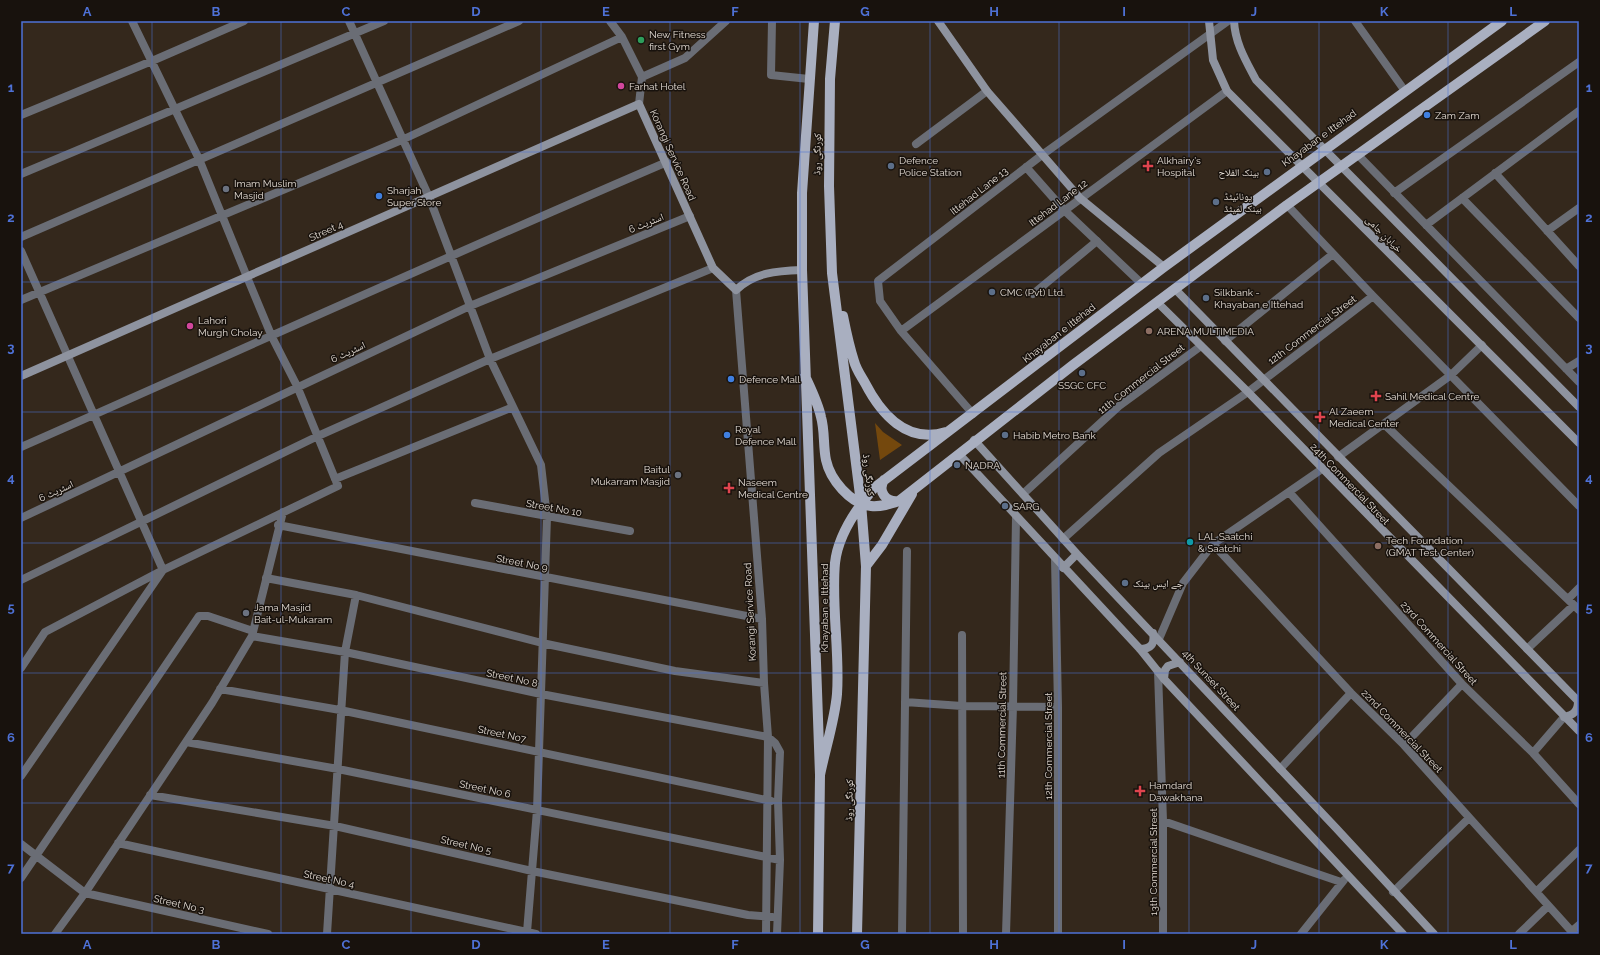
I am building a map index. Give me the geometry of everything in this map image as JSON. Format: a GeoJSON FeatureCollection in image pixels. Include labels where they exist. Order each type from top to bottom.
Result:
{"type":"FeatureCollection","features":[{"type":"Feature","properties":{"kind":"main road","name":"کورنگی روڈ"},"geometry":{"type":"LineString","coordinates":[[814,21],[802,193],[802,270],[820,775],[818,934]]}},
{"type":"Feature","properties":{"kind":"main road","name":"کورنگی روڈ"},"geometry":{"type":"LineString","coordinates":[[835,21],[830,79],[829,186],[832,273],[861,503],[866,566],[858,934]]}},
{"type":"Feature","properties":{"kind":"main road"},"geometry":{"type":"LineString","coordinates":[[805,376],[821,416],[826,460],[830,471],[842,489],[861,503],[871,506],[886,505],[899,501],[916,489],[974,440],[1287,205],[1544,21]]}},
{"type":"Feature","properties":{"kind":"main road","name":"Khayaban e Ittehad"},"geometry":{"type":"LineString","coordinates":[[820,775],[837,695],[835,562],[844,533],[861,503],[884,480],[973,414],[1164,267],[1498,22]]}},
{"type":"Feature","properties":{"kind":"main road"},"geometry":{"type":"LineString","coordinates":[[832,273],[854,362],[878,407],[891,420],[914,433],[936,435],[953,429]]}},
{"type":"Feature","properties":{"kind":"main road"},"geometry":{"type":"LineString","coordinates":[[884,480],[881,487],[883,495],[890,501],[899,501]]}},
{"type":"Feature","properties":{"kind":"main road"},"geometry":{"type":"LineString","coordinates":[[866,566],[882,545],[890,528],[916,489]]}},
{"type":"Feature","properties":{"kind":"street"},"geometry":{"type":"LineString","coordinates":[[21,668],[45,632],[163,570],[338,486],[297,386],[272,337],[199,159],[132,21]]}},
{"type":"Feature","properties":{"kind":"street"},"geometry":{"type":"LineString","coordinates":[[21,114],[152,61],[244,21]]}},
{"type":"Feature","properties":{"kind":"street"},"geometry":{"type":"LineString","coordinates":[[349,21],[404,139],[429,197],[490,359],[541,465],[547,517],[537,810],[527,932]]}},
{"type":"Feature","properties":{"kind":"street"},"geometry":{"type":"LineString","coordinates":[[21,174],[384,21]]}},
{"type":"Feature","properties":{"kind":"street"},"geometry":{"type":"LineString","coordinates":[[21,236],[519,21]]}},
{"type":"Feature","properties":{"kind":"street"},"geometry":{"type":"LineString","coordinates":[[610,21],[622,37],[642,77],[685,58],[726,21]]}},
{"type":"Feature","properties":{"kind":"street"},"geometry":{"type":"LineString","coordinates":[[772,21],[771,75],[809,79]]}},
{"type":"Feature","properties":{"kind":"street"},"geometry":{"type":"LineString","coordinates":[[938,21],[987,91],[1080,198],[1164,267]]}},
{"type":"Feature","properties":{"kind":"street","name":"خیابانِ جامی"},"geometry":{"type":"LineString","coordinates":[[1208,21],[1213,60],[1227,91],[1579,443]]}},
{"type":"Feature","properties":{"kind":"street","name":"Ittehad Lane 13"},"geometry":{"type":"LineString","coordinates":[[973,414],[901,331],[880,302],[878,281],[1042,154],[1228,21]]}},
{"type":"Feature","properties":{"kind":"street","name":"خیابانِ جامی"},"geometry":{"type":"LineString","coordinates":[[1234,21],[1235,31],[1242,53],[1256,80],[1342,165],[1579,407]]}},
{"type":"Feature","properties":{"kind":"street"},"geometry":{"type":"LineString","coordinates":[[1355,21],[1405,91]]}},
{"type":"Feature","properties":{"kind":"street"},"geometry":{"type":"LineString","coordinates":[[21,300],[404,139],[622,37]]}},
{"type":"Feature","properties":{"kind":"street"},"geometry":{"type":"LineString","coordinates":[[1394,193],[1579,62]]}},
{"type":"Feature","properties":{"kind":"street","name":"Korangi Service Road"},"geometry":{"type":"LineString","coordinates":[[642,77],[639,104],[667,162],[713,268],[736,290],[762,619],[764,683],[768,737],[766,934]]}},
{"type":"Feature","properties":{"kind":"street"},"geometry":{"type":"LineString","coordinates":[[916,144],[987,91]]}},
{"type":"Feature","properties":{"kind":"street","name":"Ittehad Lane 12"},"geometry":{"type":"LineString","coordinates":[[901,331],[1227,91]]}},
{"type":"Feature","properties":{"kind":"street","name":"Street 4"},"geometry":{"type":"LineString","coordinates":[[21,376],[639,104]]}},
{"type":"Feature","properties":{"kind":"street"},"geometry":{"type":"LineString","coordinates":[[1426,225],[1579,112]]}},
{"type":"Feature","properties":{"kind":"street"},"geometry":{"type":"LineString","coordinates":[[1357,154],[1579,382]]}},
{"type":"Feature","properties":{"kind":"street"},"geometry":{"type":"LineString","coordinates":[[21,448],[272,337],[451,255],[667,162]]}},
{"type":"Feature","properties":{"kind":"street"},"geometry":{"type":"LineString","coordinates":[[1026,167],[1064,210],[1142,284]]}},
{"type":"Feature","properties":{"kind":"street"},"geometry":{"type":"LineString","coordinates":[[1495,173],[1579,266]]}},
{"type":"Feature","properties":{"kind":"street"},"geometry":{"type":"LineString","coordinates":[[1462,198],[1579,318]]}},
{"type":"Feature","properties":{"kind":"street"},"geometry":{"type":"LineString","coordinates":[[1287,205],[1373,296],[1579,506]]}},
{"type":"Feature","properties":{"kind":"street"},"geometry":{"type":"LineString","coordinates":[[1547,231],[1579,208]]}},
{"type":"Feature","properties":{"kind":"street","name":"اسٹریٹ 6"},"geometry":{"type":"LineString","coordinates":[[21,518],[120,472],[297,386],[470,306],[690,216]]}},
{"type":"Feature","properties":{"kind":"street"},"geometry":{"type":"LineString","coordinates":[[1032,294],[1097,241]]}},
{"type":"Feature","properties":{"kind":"street"},"geometry":{"type":"LineString","coordinates":[[21,251],[163,570]]}},
{"type":"Feature","properties":{"kind":"street"},"geometry":{"type":"LineString","coordinates":[[1225,341],[1333,254]]}},
{"type":"Feature","properties":{"kind":"street"},"geometry":{"type":"LineString","coordinates":[[21,580],[318,436],[490,359],[713,268]]}},
{"type":"Feature","properties":{"kind":"street"},"geometry":{"type":"LineString","coordinates":[[736,290],[744,282],[765,273],[802,270]]}},
{"type":"Feature","properties":{"kind":"street","name":"24th Commercial Street"},"geometry":{"type":"LineString","coordinates":[[1175,289],[1264,379],[1338,457],[1579,701]]}},
{"type":"Feature","properties":{"kind":"street","name":"12th Commercial Street"},"geometry":{"type":"LineString","coordinates":[[1248,392],[1373,296]]}},
{"type":"Feature","properties":{"kind":"street","name":"24th Commercial Street"},"geometry":{"type":"LineString","coordinates":[[1157,302],[1248,392],[1579,731]]}},
{"type":"Feature","properties":{"kind":"street"},"geometry":{"type":"LineString","coordinates":[[1338,457],[1451,375],[1482,345]]}},
{"type":"Feature","properties":{"kind":"street","name":"11th Commercial Street"},"geometry":{"type":"LineString","coordinates":[[1023,494],[1119,406],[1201,346]]}},
{"type":"Feature","properties":{"kind":"street"},"geometry":{"type":"LineString","coordinates":[[1566,369],[1579,361]]}},
{"type":"Feature","properties":{"kind":"street"},"geometry":{"type":"LineString","coordinates":[[1063,539],[1159,452],[1248,392]]}},
{"type":"Feature","properties":{"kind":"street"},"geometry":{"type":"LineString","coordinates":[[335,479],[514,407]]}},
{"type":"Feature","properties":{"kind":"street"},"geometry":{"type":"LineString","coordinates":[[1384,424],[1574,605]]}},
{"type":"Feature","properties":{"kind":"street","name":"4th Sunset Street"},"geometry":{"type":"LineString","coordinates":[[974,440],[1063,539],[1156,636],[1336,828],[1393,892],[1434,934]]}},
{"type":"Feature","properties":{"kind":"street"},"geometry":{"type":"LineString","coordinates":[[959,454],[1063,568],[1140,649],[1164,679],[1403,934]]}},
{"type":"Feature","properties":{"kind":"street"},"geometry":{"type":"LineString","coordinates":[[1140,649],[1146,649],[1152,646],[1183,583],[1213,544],[1253,515],[1322,469]]}},
{"type":"Feature","properties":{"kind":"street","name":"23rd Commercial Street"},"geometry":{"type":"LineString","coordinates":[[1289,492],[1462,684],[1533,753],[1579,804]]}},
{"type":"Feature","properties":{"kind":"street","name":"Street No 10"},"geometry":{"type":"LineString","coordinates":[[475,503],[630,531]]}},
{"type":"Feature","properties":{"kind":"street"},"geometry":{"type":"LineString","coordinates":[[55,934],[85,893],[186,742],[220,689],[252,634],[278,525],[283,512]]}},
{"type":"Feature","properties":{"kind":"street","name":"11th Commercial Street"},"geometry":{"type":"LineString","coordinates":[[1006,934],[1013,706],[1016,517]]}},
{"type":"Feature","properties":{"kind":"street","name":"Street No 9"},"geometry":{"type":"LineString","coordinates":[[278,525],[762,619]]}},
{"type":"Feature","properties":{"kind":"street","name":"22nd Commercial Street"},"geometry":{"type":"LineString","coordinates":[[1213,544],[1351,692],[1404,745],[1537,891],[1548,906],[1555,911],[1573,933]]}},
{"type":"Feature","properties":{"kind":"street"},"geometry":{"type":"LineString","coordinates":[[902,934],[907,551]]}},
{"type":"Feature","properties":{"kind":"street"},"geometry":{"type":"LineString","coordinates":[[1063,568],[1077,554]]}},
{"type":"Feature","properties":{"kind":"street","name":"12th Commercial Street"},"geometry":{"type":"LineString","coordinates":[[1055,559],[1058,706],[1058,934]]}},
{"type":"Feature","properties":{"kind":"street"},"geometry":{"type":"LineString","coordinates":[[21,776],[163,570]]}},
{"type":"Feature","properties":{"kind":"street"},"geometry":{"type":"LineString","coordinates":[[266,578],[356,596],[542,643],[675,671],[764,683]]}},
{"type":"Feature","properties":{"kind":"street"},"geometry":{"type":"LineString","coordinates":[[1527,649],[1574,605],[1579,588]]}},
{"type":"Feature","properties":{"kind":"street"},"geometry":{"type":"LineString","coordinates":[[327,934],[335,826],[340,710],[345,652],[356,596]]}},
{"type":"Feature","properties":{"kind":"street","name":"Street No 8"},"geometry":{"type":"LineString","coordinates":[[37,856],[199,616],[208,616],[252,634],[345,652],[541,694],[768,737]]}},
{"type":"Feature","properties":{"kind":"street"},"geometry":{"type":"LineString","coordinates":[[962,635],[962,934]]}},
{"type":"Feature","properties":{"kind":"street"},"geometry":{"type":"LineString","coordinates":[[1164,679],[1165,670],[1168,666],[1180,662]]}},
{"type":"Feature","properties":{"kind":"street","name":"13th Commercial Street"},"geometry":{"type":"LineString","coordinates":[[1158,671],[1164,821],[1163,934]]}},
{"type":"Feature","properties":{"kind":"street"},"geometry":{"type":"LineString","coordinates":[[1404,745],[1462,684]]}},
{"type":"Feature","properties":{"kind":"street","name":"Street No7"},"geometry":{"type":"LineString","coordinates":[[220,689],[340,710],[768,801],[778,801]]}},
{"type":"Feature","properties":{"kind":"street"},"geometry":{"type":"LineString","coordinates":[[1280,769],[1351,692]]}},
{"type":"Feature","properties":{"kind":"street"},"geometry":{"type":"LineString","coordinates":[[1533,753],[1564,717],[1572,715],[1576,711],[1579,701]]}},
{"type":"Feature","properties":{"kind":"street"},"geometry":{"type":"LineString","coordinates":[[905,702],[962,706],[1058,706]]}},
{"type":"Feature","properties":{"kind":"street"},"geometry":{"type":"LineString","coordinates":[[768,737],[775,743],[780,752],[778,801],[780,860],[777,934]]}},
{"type":"Feature","properties":{"kind":"street","name":"Street No 6"},"geometry":{"type":"LineString","coordinates":[[186,742],[338,769],[767,856],[780,860]]}},
{"type":"Feature","properties":{"kind":"street","name":"Street No 5"},"geometry":{"type":"LineString","coordinates":[[150,796],[335,826],[532,871],[767,917],[777,917]]}},
{"type":"Feature","properties":{"kind":"street"},"geometry":{"type":"LineString","coordinates":[[1393,892],[1469,818]]}},
{"type":"Feature","properties":{"kind":"street"},"geometry":{"type":"LineString","coordinates":[[1164,821],[1341,882]]}},
{"type":"Feature","properties":{"kind":"street","name":"Street No 4"},"geometry":{"type":"LineString","coordinates":[[118,843],[536,934]]}},
{"type":"Feature","properties":{"kind":"street"},"geometry":{"type":"LineString","coordinates":[[21,844],[85,893]]}},
{"type":"Feature","properties":{"kind":"street"},"geometry":{"type":"LineString","coordinates":[[1537,891],[1579,850]]}},
{"type":"Feature","properties":{"kind":"street"},"geometry":{"type":"LineString","coordinates":[[21,878],[37,856]]}},
{"type":"Feature","properties":{"kind":"street"},"geometry":{"type":"LineString","coordinates":[[1301,934],[1347,876]]}},
{"type":"Feature","properties":{"kind":"street","name":"Street No 3"},"geometry":{"type":"LineString","coordinates":[[85,893],[268,934]]}},
{"type":"Feature","properties":{"kind":"street"},"geometry":{"type":"LineString","coordinates":[[1519,934],[1548,906]]}},
{"type":"Feature","properties":{"kind":"street"},"geometry":{"type":"LineString","coordinates":[[1573,933],[1579,924]]}},
{"type":"Feature","properties":{"kind":"shaded area"},"geometry":{"type":"Polygon","coordinates":[[[875,423],[883,432],[902,445],[880,460],[875,423]]]}},
{"type":"Feature","properties":{"kind":"place","name":"New Fitness first Gym"},"geometry":{"type":"Point","coordinates":[641,40]}},
{"type":"Feature","properties":{"kind":"place","name":"Farhat Hotel"},"geometry":{"type":"Point","coordinates":[621,86]}},
{"type":"Feature","properties":{"kind":"place","name":"Zam Zam"},"geometry":{"type":"Point","coordinates":[1427,115]}},
{"type":"Feature","properties":{"kind":"place","name":"Defence Police Station"},"geometry":{"type":"Point","coordinates":[891,166]}},
{"type":"Feature","properties":{"kind":"place","name":"Alkhairy's Hospital"},"geometry":{"type":"Point","coordinates":[1148,166]}},
{"type":"Feature","properties":{"kind":"place","name":"بینک الفلاح"},"geometry":{"type":"Point","coordinates":[1267,172]}},
{"type":"Feature","properties":{"kind":"place","name":"Imam Muslim Masjid"},"geometry":{"type":"Point","coordinates":[226,189]}},
{"type":"Feature","properties":{"kind":"place","name":"Sharjah Super Store"},"geometry":{"type":"Point","coordinates":[379,196]}},
{"type":"Feature","properties":{"kind":"place","name":"یونائیٹڈ بینک لمیٹڈ"},"geometry":{"type":"Point","coordinates":[1216,202]}},
{"type":"Feature","properties":{"kind":"place","name":"CMC (Pvt) Ltd."},"geometry":{"type":"Point","coordinates":[992,292]}},
{"type":"Feature","properties":{"kind":"place","name":"Silkbank - Khayaban e Ittehad"},"geometry":{"type":"Point","coordinates":[1206,298]}},
{"type":"Feature","properties":{"kind":"place","name":"Lahori Murgh Cholay"},"geometry":{"type":"Point","coordinates":[190,326]}},
{"type":"Feature","properties":{"kind":"place","name":"ARENA MULTIMEDIA"},"geometry":{"type":"Point","coordinates":[1149,331]}},
{"type":"Feature","properties":{"kind":"place","name":"SSGC CFC"},"geometry":{"type":"Point","coordinates":[1082,373]}},
{"type":"Feature","properties":{"kind":"place","name":"Defence Mall"},"geometry":{"type":"Point","coordinates":[731,379]}},
{"type":"Feature","properties":{"kind":"place","name":"Sahil Medical Centre"},"geometry":{"type":"Point","coordinates":[1376,396]}},
{"type":"Feature","properties":{"kind":"place","name":"Al Zaeem Medical Center"},"geometry":{"type":"Point","coordinates":[1320,417]}},
{"type":"Feature","properties":{"kind":"place","name":"Royal Defence Mall"},"geometry":{"type":"Point","coordinates":[727,435]}},
{"type":"Feature","properties":{"kind":"place","name":"Habib Metro Bank"},"geometry":{"type":"Point","coordinates":[1005,435]}},
{"type":"Feature","properties":{"kind":"place","name":"NADRA"},"geometry":{"type":"Point","coordinates":[957,465]}},
{"type":"Feature","properties":{"kind":"place","name":"Baitul Mukarram Masjid"},"geometry":{"type":"Point","coordinates":[678,475]}},
{"type":"Feature","properties":{"kind":"place","name":"Naseem Medical Centre"},"geometry":{"type":"Point","coordinates":[729,488]}},
{"type":"Feature","properties":{"kind":"place","name":"SARG"},"geometry":{"type":"Point","coordinates":[1005,506]}},
{"type":"Feature","properties":{"kind":"place","name":"LAL Saatchi & Saatchi"},"geometry":{"type":"Point","coordinates":[1190,542]}},
{"type":"Feature","properties":{"kind":"place","name":"Tech Foundation (GMAT Test Center)"},"geometry":{"type":"Point","coordinates":[1378,546]}},
{"type":"Feature","properties":{"kind":"place","name":"جے ایس بینک"},"geometry":{"type":"Point","coordinates":[1125,583]}},
{"type":"Feature","properties":{"kind":"place","name":"Jama Masjid Bait-ul-Mukaram"},"geometry":{"type":"Point","coordinates":[246,613]}},
{"type":"Feature","properties":{"kind":"place","name":"Hamdard Dawakhana"},"geometry":{"type":"Point","coordinates":[1140,791]}}]}
